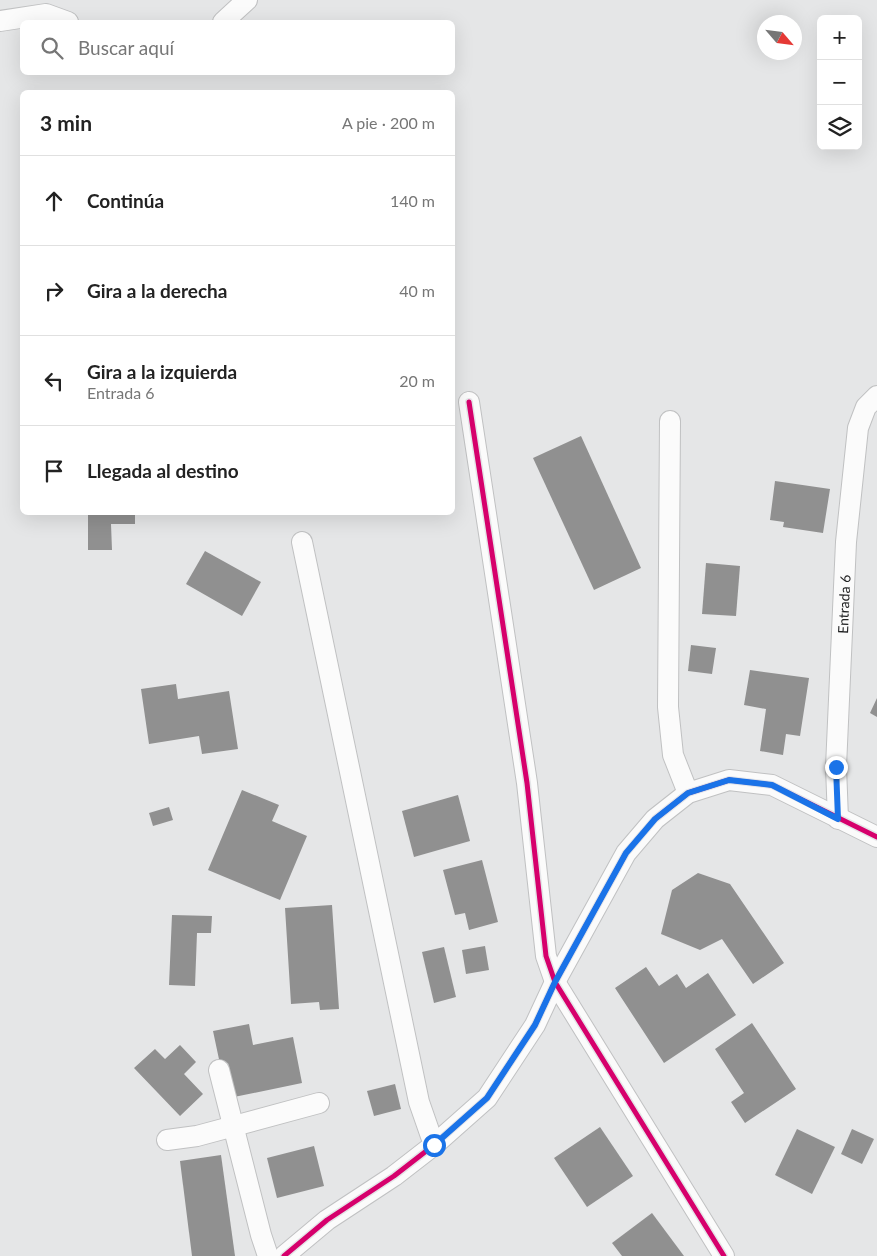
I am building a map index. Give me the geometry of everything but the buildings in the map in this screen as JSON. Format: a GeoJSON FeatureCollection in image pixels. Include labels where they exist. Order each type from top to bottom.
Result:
{"type":"FeatureCollection","features":[{"type":"Feature","properties":{"kind":"street"},"geometry":{"type":"LineString","coordinates":[[225,20],[247,0]]}},
{"type":"Feature","properties":{"kind":"street"},"geometry":{"type":"LineString","coordinates":[[0,21],[46,14],[62,20]]}},
{"type":"Feature","properties":{"kind":"street","name":"Entrada 6"},"geometry":{"type":"LineString","coordinates":[[838,819],[836,767],[846,542],[858,428],[866,407],[877,396]]}},
{"type":"Feature","properties":{"kind":"street"},"geometry":{"type":"LineString","coordinates":[[469,402],[527,783],[546,956],[555,982],[724,1256]]}},
{"type":"Feature","properties":{"kind":"street"},"geometry":{"type":"LineString","coordinates":[[670,421],[668,707],[673,755],[688,793]]}},
{"type":"Feature","properties":{"kind":"street"},"geometry":{"type":"LineString","coordinates":[[302,542],[419,1102],[434,1145]]}},
{"type":"Feature","properties":{"kind":"street"},"geometry":{"type":"LineString","coordinates":[[284,1256],[327,1220],[394,1176],[434,1145],[487,1098],[535,1025],[555,982],[626,853],[655,819],[688,793],[729,780],[772,785],[877,838]]}},
{"type":"Feature","properties":{"kind":"street"},"geometry":{"type":"LineString","coordinates":[[219,1070],[268,1256]]}},
{"type":"Feature","properties":{"kind":"street"},"geometry":{"type":"LineString","coordinates":[[167,1140],[197,1136],[319,1103]]}},
{"type":"Feature","properties":{"kind":"cycle path"},"geometry":{"type":"LineString","coordinates":[[469,402],[527,783],[546,956],[555,982],[724,1256]]}},
{"type":"Feature","properties":{"kind":"cycle path"},"geometry":{"type":"LineString","coordinates":[[284,1256],[327,1220],[394,1176],[434,1145],[487,1098],[535,1025],[555,982],[626,853],[655,819],[688,793],[729,780],[772,785],[877,837]]}},
{"type":"Feature","properties":{"kind":"route"},"geometry":{"type":"LineString","coordinates":[[434,1145],[487,1098],[535,1025],[555,982],[626,853],[655,819],[688,793],[729,780],[772,785],[838,819],[836,767]]}}]}
